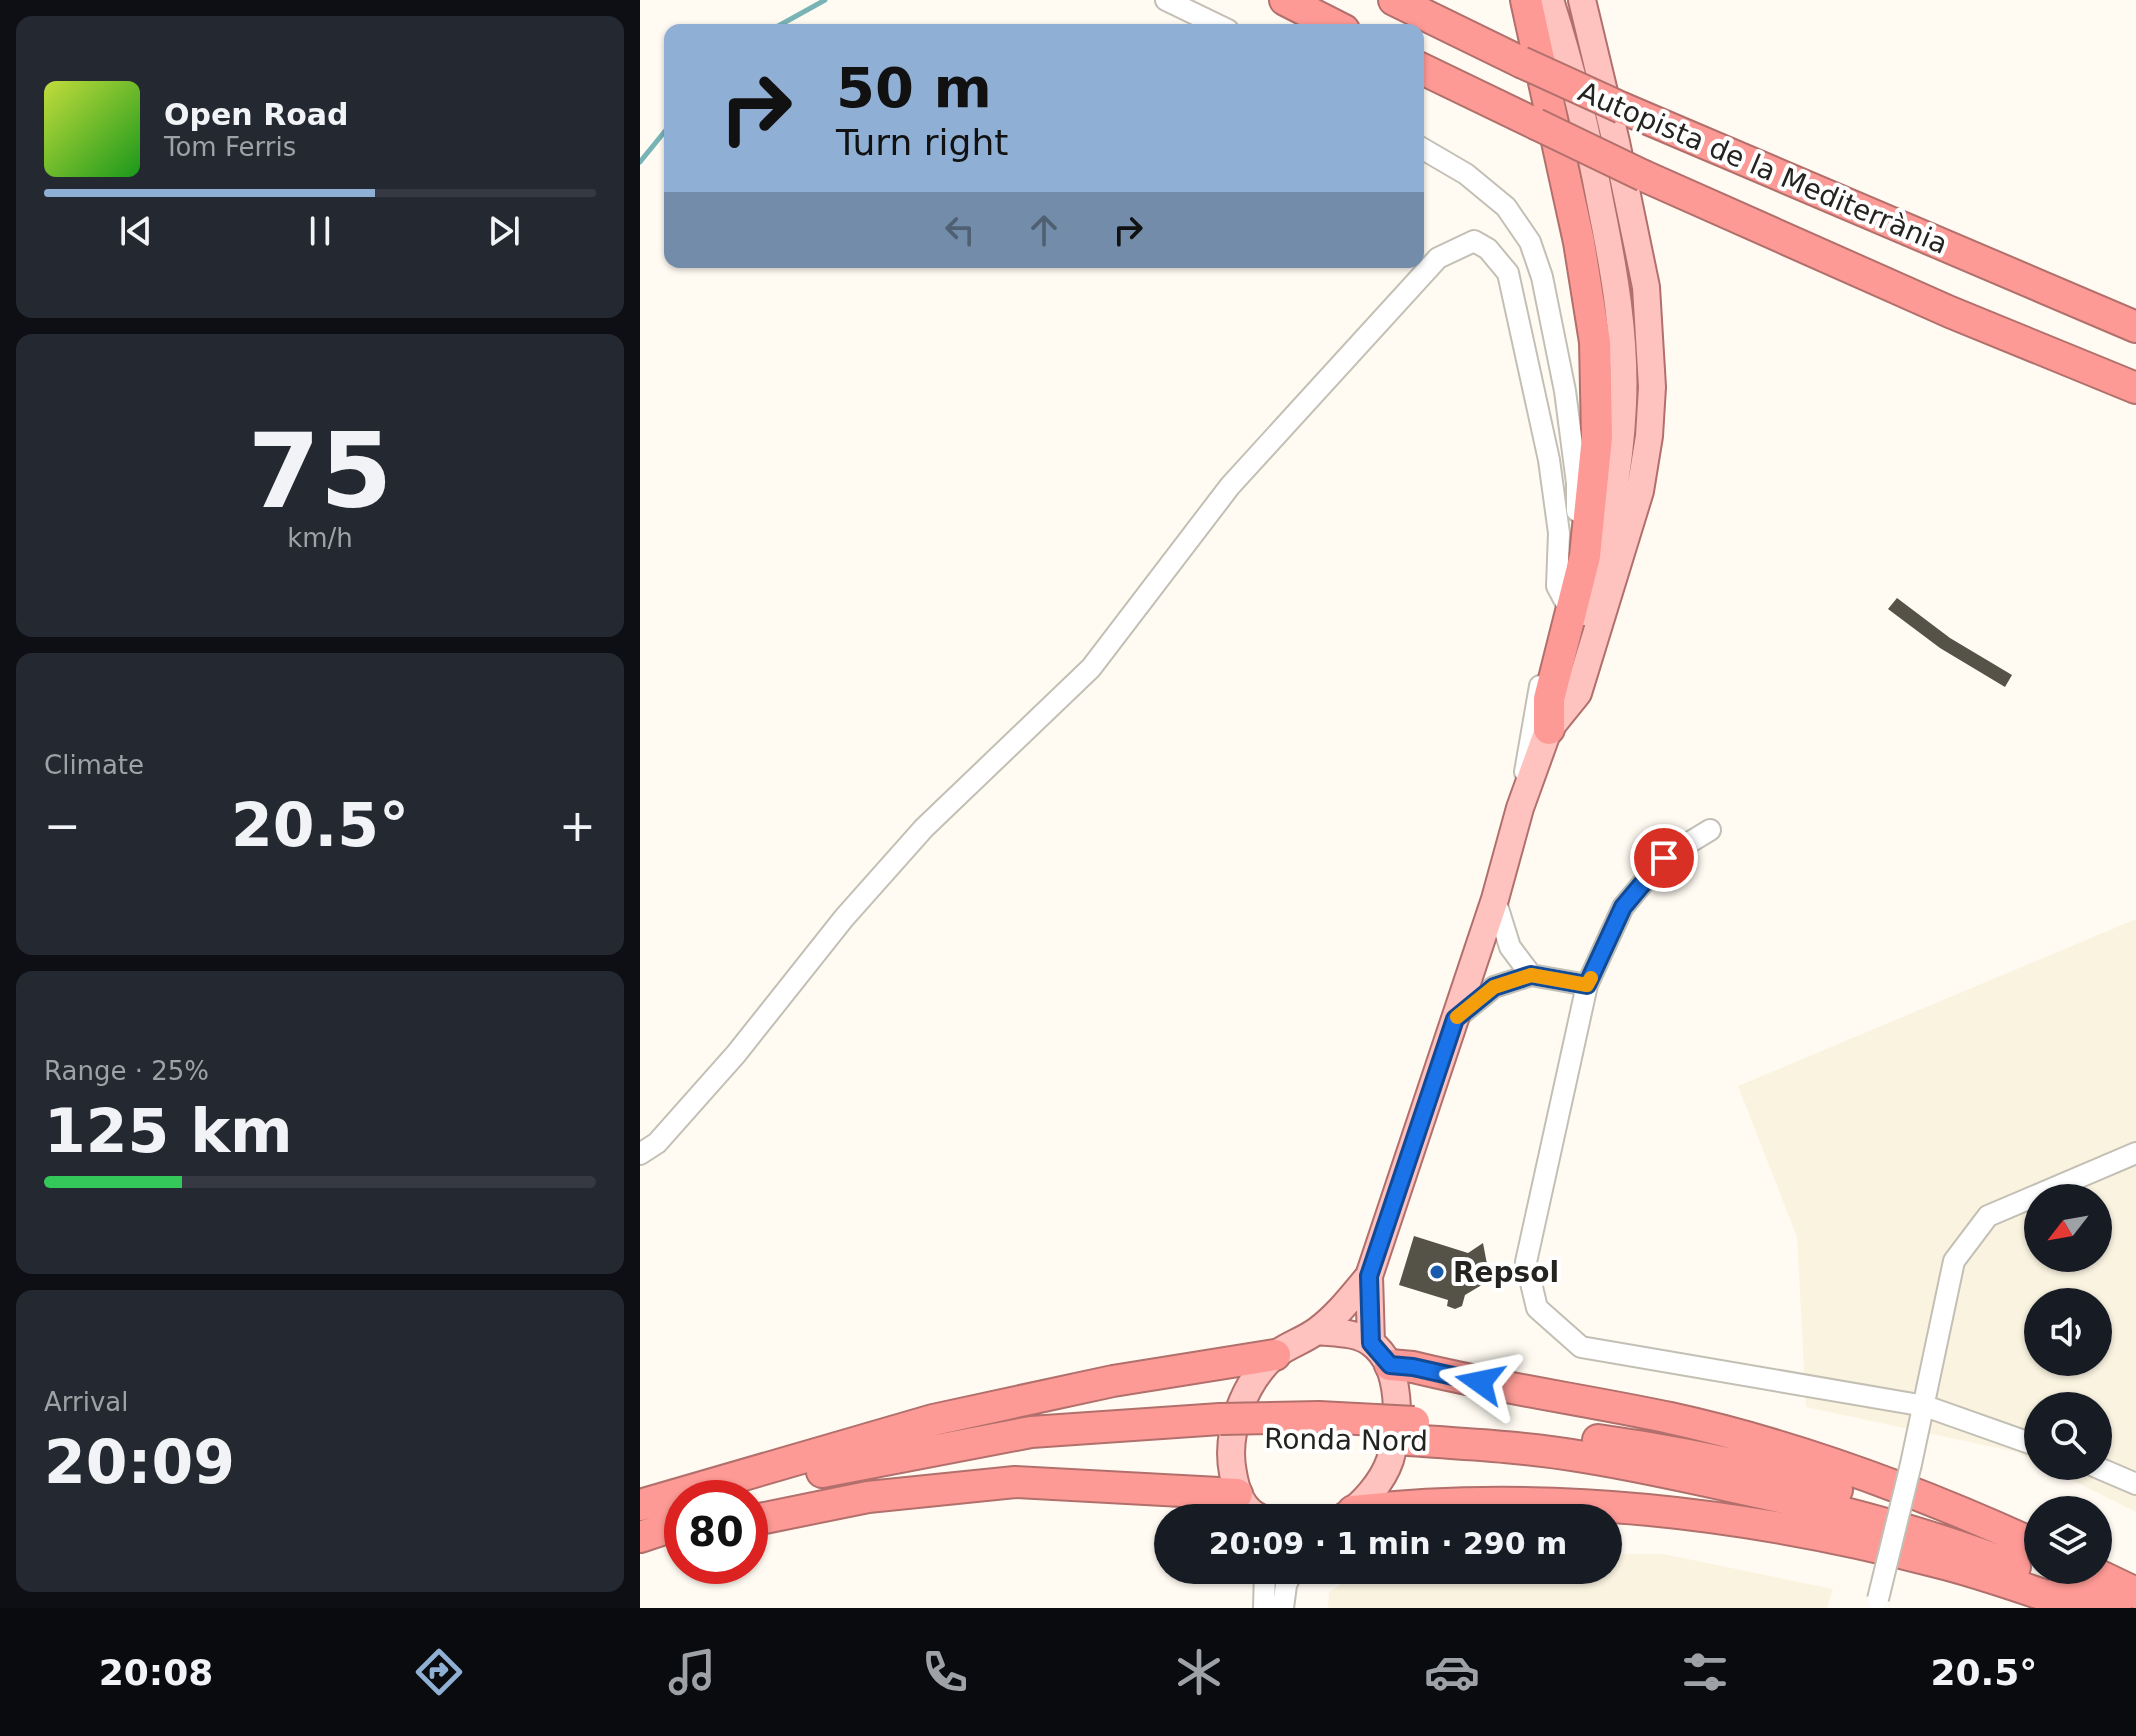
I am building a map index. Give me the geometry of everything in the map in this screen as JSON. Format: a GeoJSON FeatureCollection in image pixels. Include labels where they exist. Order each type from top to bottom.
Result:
{"type":"FeatureCollection","features":[{"type":"Feature","properties":{"kind":"highway"},"geometry":{"type":"LineString","coordinates":[[1285,0],[1332,24]]}},
{"type":"Feature","properties":{"kind":"highway","name":"Autopista de la Mediterrània"},"geometry":{"type":"LineString","coordinates":[[1394,0],[1622,108],[2136,327]]}},
{"type":"Feature","properties":{"kind":"highway"},"geometry":{"type":"LineString","coordinates":[[1534,1],[1595,342],[1597,437],[1585,556],[1549,699],[1549,729]]}},
{"type":"Feature","properties":{"kind":"highway","name":"Autopista de la Mediterrània"},"geometry":{"type":"LineString","coordinates":[[1424,70],[1644,176],[1950,312],[2136,388]]}},
{"type":"Feature","properties":{"kind":"highway"},"geometry":{"type":"LineString","coordinates":[[1381,1354],[1413,1367],[1673,1419],[1836,1464],[1953,1507],[2024,1541]]}},
{"type":"Feature","properties":{"kind":"highway"},"geometry":{"type":"LineString","coordinates":[[640,1505],[933,1420],[1113,1381],[1275,1355]]}},
{"type":"Feature","properties":{"kind":"highway","name":"Ronda Nord"},"geometry":{"type":"LineString","coordinates":[[768,1501],[836,1484],[947,1463],[1319,1417],[1583,1456],[1813,1504],[1976,1551],[2116,1608]]}},
{"type":"Feature","properties":{"kind":"highway","name":"Ronda Nord"},"geometry":{"type":"LineString","coordinates":[[768,1485],[839,1467],[1031,1432],[1217,1429]]}},
{"type":"Feature","properties":{"kind":"highway","name":"Ronda Nord"},"geometry":{"type":"LineString","coordinates":[[1411,1431],[1513,1429],[1655,1448],[1725,1462],[1879,1501],[2024,1544]]}},
{"type":"Feature","properties":{"kind":"highway"},"geometry":{"type":"LineString","coordinates":[[768,1517],[868,1497],[1015,1482],[1195,1504]]}},
{"type":"Feature","properties":{"kind":"highway"},"geometry":{"type":"LineString","coordinates":[[1622,1507],[1823,1535],[1940,1562],[2082,1608]]}},
{"type":"Feature","properties":{"kind":"highway"},"geometry":{"type":"LineString","coordinates":[[640,1522],[664,1514]]}},
{"type":"Feature","properties":{"kind":"highway"},"geometry":{"type":"LineString","coordinates":[[640,1537],[664,1529]]}},
{"type":"Feature","properties":{"kind":"highway"},"geometry":{"type":"LineString","coordinates":[[640,1548],[664,1542]]}},
{"type":"Feature","properties":{"kind":"highway"},"geometry":{"type":"LineString","coordinates":[[2112,1582],[2136,1593]]}},
{"type":"Feature","properties":{"kind":"main road"},"geometry":{"type":"LineString","coordinates":[[1249,1504],[1230,1458],[1238,1413],[1253,1381],[1275,1355],[1317,1331],[1369,1276],[1495,899],[1520,808],[1549,729],[1601,559],[1623,404],[1616,280],[1588,136],[1563,39],[1558,0]]}},
{"type":"Feature","properties":{"kind":"main road"},"geometry":{"type":"LineString","coordinates":[[1549,729],[1578,693],[1640,491],[1649,436],[1652,387],[1646,287],[1582,0]]}},
{"type":"Feature","properties":{"kind":"main road"},"geometry":{"type":"LineString","coordinates":[[1534,1],[1563,39]]}},
{"type":"Feature","properties":{"kind":"main road"},"geometry":{"type":"LineString","coordinates":[[1356,1504],[1390,1462],[1397,1416],[1381,1354],[1369,1276]]}},
{"type":"Feature","properties":{"kind":"main road"},"geometry":{"type":"LineString","coordinates":[[1317,1331],[1347,1334],[1381,1354]]}},
{"type":"Feature","properties":{"kind":"street"},"geometry":{"type":"LineString","coordinates":[[1166,0],[1216,24]]}},
{"type":"Feature","properties":{"kind":"street"},"geometry":{"type":"LineString","coordinates":[[1424,150],[1466,174],[1506,207],[1530,242],[1542,277],[1565,391],[1577,483],[1577,543],[1565,601],[1536,699],[1520,808]]}},
{"type":"Feature","properties":{"kind":"street"},"geometry":{"type":"LineString","coordinates":[[640,1154],[657,1143],[736,1054],[844,918],[924,828],[1091,668],[1230,486],[1438,258],[1459,245],[1474,241],[1488,249],[1508,273],[1549,460],[1559,533],[1557,586],[1565,601]]}},
{"type":"Feature","properties":{"kind":"street"},"geometry":{"type":"LineString","coordinates":[[1710,830],[1664,858],[1623,907],[1587,985],[1526,1262],[1537,1308],[1581,1347],[1925,1406],[2024,1441]]}},
{"type":"Feature","properties":{"kind":"street"},"geometry":{"type":"LineString","coordinates":[[1495,899],[1510,947],[1531,975]]}},
{"type":"Feature","properties":{"kind":"street"},"geometry":{"type":"LineString","coordinates":[[1455,1019],[1494,987],[1531,975],[1587,985]]}},
{"type":"Feature","properties":{"kind":"street"},"geometry":{"type":"LineString","coordinates":[[1877,1604],[1925,1406],[1954,1261],[1988,1216],[2136,1153]]}},
{"type":"Feature","properties":{"kind":"street"},"geometry":{"type":"LineString","coordinates":[[2112,1474],[2136,1484]]}},
{"type":"Feature","properties":{"kind":"street"},"geometry":{"type":"LineString","coordinates":[[1264,1608],[1265,1584]]}},
{"type":"Feature","properties":{"kind":"street"},"geometry":{"type":"LineString","coordinates":[[1283,1608],[1286,1584]]}},
{"type":"Feature","properties":{"kind":"shaded area"},"geometry":{"type":"Polygon","coordinates":[[[2136,919],[2136,1512],[2112,1500],[2112,1496],[2104,1496],[2072,1480],[2112,1480],[2112,1392],[2024,1392],[2024,1456],[1806,1407],[1797,1237],[1738,1086],[2136,919]]]}},
{"type":"Feature","properties":{"kind":"shaded area"},"geometry":{"type":"Polygon","coordinates":[[[1622,1554],[1663,1554],[1833,1589],[1827,1608],[1328,1608],[1329,1592],[1341,1584],[1622,1584],[1622,1554]]]}},
{"type":"Feature","properties":{"kind":"building"},"geometry":{"type":"Polygon","coordinates":[[[1897,598],[1950,638],[2012,675],[2005,687],[1940,648],[1888,609],[1897,598]]]}},
{"type":"Feature","properties":{"kind":"building"},"geometry":{"type":"Polygon","coordinates":[[[1414,1236],[1468,1253],[1483,1243],[1490,1280],[1465,1295],[1462,1306],[1455,1309],[1447,1306],[1448,1300],[1399,1285],[1414,1236]]]}},
{"type":"Feature","properties":{"kind":"waterway"},"geometry":{"type":"LineString","coordinates":[[782,24],[825,0]]}},
{"type":"Feature","properties":{"kind":"waterway"},"geometry":{"type":"LineString","coordinates":[[640,162],[664,132]]}},
{"type":"Feature","properties":{"kind":"slow traffic"},"geometry":{"type":"LineString","coordinates":[[1457,1017],[1494,987],[1531,975],[1587,985],[1591,978]]}},
{"type":"Feature","properties":{"kind":"place","name":"Repsol"},"geometry":{"type":"Point","coordinates":[1437,1272]}},
{"type":"Feature","properties":{"kind":"route"},"geometry":{"type":"LineString","coordinates":[[1480,1382],[1390,1365],[1371,1343],[1369,1276],[1455,1019],[1494,987],[1531,975],[1587,985],[1623,907],[1664,858]]}}]}
